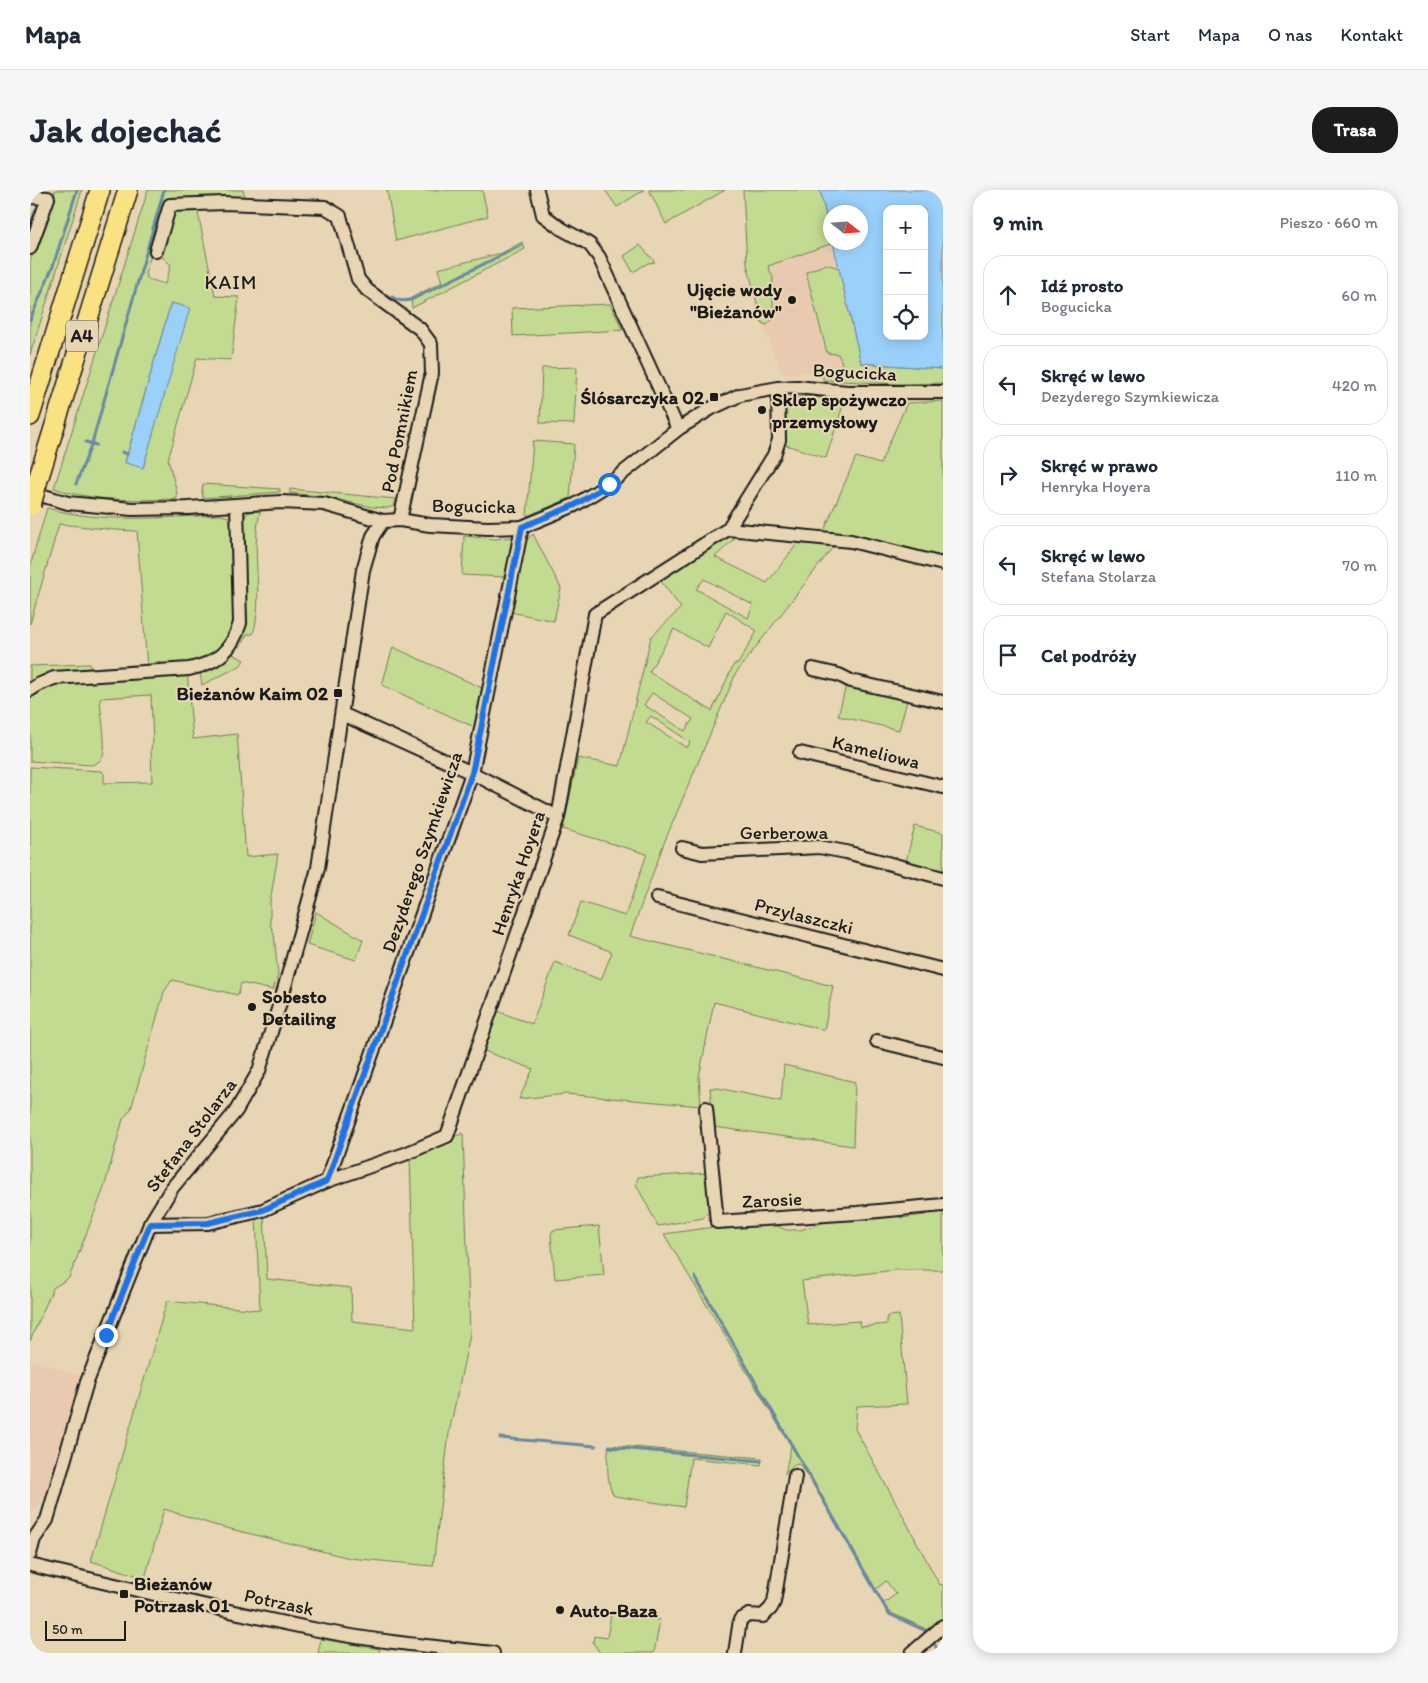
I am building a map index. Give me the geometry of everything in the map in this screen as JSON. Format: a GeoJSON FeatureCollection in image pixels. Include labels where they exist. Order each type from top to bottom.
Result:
{"type":"FeatureCollection","features":[{"type":"Feature","properties":{"kind":"highway","name":"A4"},"geometry":{"type":"LineString","coordinates":[[30,416],[100,190]]}},
{"type":"Feature","properties":{"kind":"highway","name":"A4"},"geometry":{"type":"LineString","coordinates":[[30,506],[34,488],[128,190]]}},
{"type":"Feature","properties":{"kind":"street"},"geometry":{"type":"LineString","coordinates":[[537,190],[541,210],[547,219],[590,245],[599,257],[678,429]]}},
{"type":"Feature","properties":{"kind":"street"},"geometry":{"type":"LineString","coordinates":[[30,197],[48,198],[30,248]]}},
{"type":"Feature","properties":{"kind":"street","name":"Pod Pomnikiem"},"geometry":{"type":"LineString","coordinates":[[156,251],[170,205],[224,203],[324,207],[340,216],[358,279],[367,290],[420,328],[431,344],[432,373],[400,520]]}},
{"type":"Feature","properties":{"kind":"street","name":"Bogucicka"},"geometry":{"type":"LineString","coordinates":[[34,488],[68,503],[132,509],[188,508],[281,502],[324,504],[383,521],[400,520],[488,528],[522,527],[575,505],[609,484],[678,429],[712,408],[740,395],[778,388],[797,387],[847,392],[943,392]]}},
{"type":"Feature","properties":{"kind":"street","name":"Henryka Hoyera"},"geometry":{"type":"LineString","coordinates":[[150,1224],[208,1223],[263,1210],[327,1181],[405,1154],[447,1136],[558,817],[596,614],[728,529],[769,463],[779,440],[778,388]]}},
{"type":"Feature","properties":{"kind":"street"},"geometry":{"type":"LineString","coordinates":[[30,690],[54,678],[189,669],[206,665],[227,650],[236,636],[240,623],[237,505]]}},
{"type":"Feature","properties":{"kind":"street","name":"Stefana Stolarza"},"geometry":{"type":"LineString","coordinates":[[30,1554],[32,1539],[46,1520],[87,1382],[150,1224],[172,1188],[236,1111],[259,1071],[318,868],[363,570],[373,536],[383,521]]}},
{"type":"Feature","properties":{"kind":"street","name":"Dezyderego Szymkiewicza"},"geometry":{"type":"LineString","coordinates":[[327,1181],[472,773],[522,527]]}},
{"type":"Feature","properties":{"kind":"street"},"geometry":{"type":"LineString","coordinates":[[728,529],[851,541],[943,564]]}},
{"type":"Feature","properties":{"kind":"street"},"geometry":{"type":"LineString","coordinates":[[813,669],[943,702]]}},
{"type":"Feature","properties":{"kind":"street"},"geometry":{"type":"LineString","coordinates":[[342,714],[472,773],[558,817]]}},
{"type":"Feature","properties":{"kind":"street","name":"Kameliowa"},"geometry":{"type":"LineString","coordinates":[[800,753],[943,787]]}},
{"type":"Feature","properties":{"kind":"street","name":"Gerberowa"},"geometry":{"type":"LineString","coordinates":[[682,848],[702,853],[820,847],[846,852],[943,878]]}},
{"type":"Feature","properties":{"kind":"street","name":"Przylaszczki"},"geometry":{"type":"LineString","coordinates":[[657,898],[943,970]]}},
{"type":"Feature","properties":{"kind":"street"},"geometry":{"type":"LineString","coordinates":[[877,1041],[943,1057]]}},
{"type":"Feature","properties":{"kind":"street","name":"Zarosie"},"geometry":{"type":"LineString","coordinates":[[706,1108],[717,1222],[857,1214],[943,1205]]}},
{"type":"Feature","properties":{"kind":"street"},"geometry":{"type":"LineString","coordinates":[[735,1653],[740,1620],[749,1615],[762,1616],[772,1608],[795,1476]]}},
{"type":"Feature","properties":{"kind":"street","name":"Potrzask"},"geometry":{"type":"LineString","coordinates":[[30,1564],[150,1594],[325,1631],[417,1645],[493,1653]]}},
{"type":"Feature","properties":{"kind":"street"},"geometry":{"type":"LineString","coordinates":[[912,1653],[943,1626]]}},
{"type":"Feature","properties":{"kind":"shaded area"},"geometry":{"type":"Polygon","coordinates":[[[823,247],[823,250],[835,250],[861,363],[861,379],[817,372],[782,374],[762,323],[749,273],[823,247]]]}},
{"type":"Feature","properties":{"kind":"shaded area"},"geometry":{"type":"Polygon","coordinates":[[[30,1360],[81,1376],[44,1500],[40,1501],[37,1510],[30,1510],[30,1360]]]}},
{"type":"Feature","properties":{"kind":"green space"},"geometry":{"type":"Polygon","coordinates":[[[55,190],[82,190],[30,355],[30,261],[49,215],[55,190]]]}},
{"type":"Feature","properties":{"kind":"green space"},"geometry":{"type":"Polygon","coordinates":[[[148,190],[243,190],[246,201],[168,200],[145,274],[148,279],[165,284],[171,265],[159,254],[173,207],[197,208],[215,296],[239,297],[231,360],[197,358],[168,460],[177,499],[131,500],[100,498],[69,493],[54,488],[148,190]],[[171,303],[125,462],[143,468],[189,309],[171,303]]]}},
{"type":"Feature","properties":{"kind":"green space"},"geometry":{"type":"Polygon","coordinates":[[[387,190],[482,190],[488,216],[396,241],[387,190]]]}},
{"type":"Feature","properties":{"kind":"green space"},"geometry":{"type":"Polygon","coordinates":[[[605,190],[644,190],[617,207],[605,190]]]}},
{"type":"Feature","properties":{"kind":"green space"},"geometry":{"type":"Polygon","coordinates":[[[649,190],[725,190],[666,224],[649,190]]]}},
{"type":"Feature","properties":{"kind":"green space"},"geometry":{"type":"Polygon","coordinates":[[[743,190],[820,190],[824,205],[823,247],[768,266],[773,278],[773,319],[767,325],[762,323],[747,264],[743,190]]]}},
{"type":"Feature","properties":{"kind":"green space"},"geometry":{"type":"Polygon","coordinates":[[[522,242],[525,249],[412,308],[411,298],[442,282],[438,269],[502,253],[522,242]]]}},
{"type":"Feature","properties":{"kind":"green space"},"geometry":{"type":"Polygon","coordinates":[[[640,245],[655,262],[648,263],[633,272],[624,256],[640,245]]]}},
{"type":"Feature","properties":{"kind":"green space"},"geometry":{"type":"Polygon","coordinates":[[[826,264],[839,268],[861,363],[943,369],[943,383],[897,384],[823,380],[823,373],[839,375],[842,363],[838,354],[827,353],[806,272],[826,264]]]}},
{"type":"Feature","properties":{"kind":"green space"},"geometry":{"type":"Polygon","coordinates":[[[610,304],[623,330],[513,336],[512,308],[610,304]]]}},
{"type":"Feature","properties":{"kind":"green space"},"geometry":{"type":"Polygon","coordinates":[[[577,367],[574,424],[540,423],[542,368],[577,367]]]}},
{"type":"Feature","properties":{"kind":"green space"},"geometry":{"type":"Polygon","coordinates":[[[791,396],[845,399],[826,458],[783,444],[783,412],[787,400],[791,396]]]}},
{"type":"Feature","properties":{"kind":"green space"},"geometry":{"type":"Polygon","coordinates":[[[943,401],[943,561],[823,533],[856,457],[880,464],[907,403],[943,401]]]}},
{"type":"Feature","properties":{"kind":"green space"},"geometry":{"type":"Polygon","coordinates":[[[533,441],[574,444],[570,498],[527,516],[533,441]]]}},
{"type":"Feature","properties":{"kind":"green space"},"geometry":{"type":"Polygon","coordinates":[[[203,484],[280,489],[280,492],[203,498],[203,484]]]}},
{"type":"Feature","properties":{"kind":"green space"},"geometry":{"type":"Polygon","coordinates":[[[290,489],[396,499],[394,506],[388,508],[372,507],[326,497],[290,493],[290,489]]]}},
{"type":"Feature","properties":{"kind":"green space"},"geometry":{"type":"Polygon","coordinates":[[[47,508],[68,513],[111,518],[221,515],[229,517],[230,521],[233,522],[235,621],[224,646],[197,664],[161,668],[160,662],[155,662],[156,668],[147,668],[137,531],[59,524],[30,624],[30,567],[47,508]]]}},
{"type":"Feature","properties":{"kind":"green space"},"geometry":{"type":"Polygon","coordinates":[[[261,509],[256,540],[258,603],[256,619],[253,634],[247,634],[240,647],[236,645],[244,555],[244,520],[247,513],[261,509]]]}},
{"type":"Feature","properties":{"kind":"green space"},"geometry":{"type":"Polygon","coordinates":[[[533,534],[561,588],[554,621],[511,612],[524,543],[533,534]]]}},
{"type":"Feature","properties":{"kind":"green space"},"geometry":{"type":"Polygon","coordinates":[[[730,534],[738,535],[715,557],[767,583],[800,540],[836,543],[736,673],[664,843],[630,936],[833,986],[824,1030],[714,1002],[699,1077],[701,1106],[566,1094],[519,1099],[533,1069],[484,1051],[497,1011],[532,1024],[555,962],[601,980],[612,952],[569,935],[581,902],[625,916],[647,854],[563,829],[578,758],[620,766],[651,637],[681,608],[660,580],[730,534]],[[704,579],[696,589],[748,618],[753,605],[704,579]],[[726,611],[708,648],[674,629],[649,672],[712,711],[734,664],[738,664],[757,631],[726,611]],[[652,693],[644,705],[685,731],[693,719],[652,693]],[[651,716],[646,722],[687,748],[690,742],[651,716]]]}},
{"type":"Feature","properties":{"kind":"green space"},"geometry":{"type":"Polygon","coordinates":[[[464,536],[495,539],[513,537],[514,540],[506,577],[462,575],[464,536]]]}},
{"type":"Feature","properties":{"kind":"green space"},"geometry":{"type":"Polygon","coordinates":[[[393,647],[482,688],[474,727],[382,685],[393,647]]]}},
{"type":"Feature","properties":{"kind":"green space"},"geometry":{"type":"Polygon","coordinates":[[[231,653],[244,660],[240,666],[202,685],[200,672],[231,653]]]}},
{"type":"Feature","properties":{"kind":"green space"},"geometry":{"type":"Polygon","coordinates":[[[90,664],[90,671],[51,674],[30,683],[30,666],[90,664]]]}},
{"type":"Feature","properties":{"kind":"green space"},"geometry":{"type":"Polygon","coordinates":[[[187,672],[193,739],[237,734],[246,857],[278,854],[270,902],[270,924],[274,934],[278,975],[273,990],[241,983],[238,995],[172,980],[164,992],[131,1109],[123,1119],[104,1188],[69,1278],[53,1288],[30,1341],[30,767],[102,771],[104,783],[152,782],[151,748],[153,742],[151,695],[100,698],[104,754],[100,760],[92,765],[30,761],[30,696],[53,683],[157,675],[158,677],[163,677],[187,672]]]}},
{"type":"Feature","properties":{"kind":"green space"},"geometry":{"type":"Polygon","coordinates":[[[847,682],[880,691],[881,695],[890,697],[893,694],[908,697],[899,730],[838,716],[847,682]]]}},
{"type":"Feature","properties":{"kind":"green space"},"geometry":{"type":"Polygon","coordinates":[[[915,826],[943,833],[943,871],[906,861],[915,826]]]}},
{"type":"Feature","properties":{"kind":"green space"},"geometry":{"type":"Polygon","coordinates":[[[316,912],[363,940],[356,960],[307,945],[316,912]]]}},
{"type":"Feature","properties":{"kind":"green space"},"geometry":{"type":"Polygon","coordinates":[[[784,1065],[855,1082],[853,1146],[714,1127],[710,1088],[781,1101],[784,1065]]]}},
{"type":"Feature","properties":{"kind":"green space"},"geometry":{"type":"Polygon","coordinates":[[[463,1133],[470,1334],[449,1433],[433,1566],[350,1558],[214,1525],[164,1509],[145,1578],[91,1561],[167,1301],[260,1310],[256,1217],[264,1214],[267,1279],[351,1288],[352,1321],[415,1328],[410,1156],[463,1133]]]}},
{"type":"Feature","properties":{"kind":"green space"},"geometry":{"type":"Polygon","coordinates":[[[708,1173],[709,1212],[703,1218],[658,1226],[636,1184],[638,1177],[708,1173]]]}},
{"type":"Feature","properties":{"kind":"green space"},"geometry":{"type":"Polygon","coordinates":[[[943,1209],[943,1270],[895,1270],[802,1281],[808,1325],[859,1321],[860,1327],[887,1324],[887,1316],[899,1315],[907,1404],[857,1406],[855,1429],[939,1584],[943,1585],[943,1619],[928,1630],[891,1613],[883,1604],[896,1594],[886,1581],[875,1590],[805,1471],[799,1464],[794,1465],[785,1474],[791,1446],[664,1234],[714,1227],[770,1223],[786,1230],[800,1230],[831,1220],[897,1215],[901,1218],[925,1215],[934,1210],[943,1209]]]}},
{"type":"Feature","properties":{"kind":"green space"},"geometry":{"type":"Polygon","coordinates":[[[599,1226],[604,1275],[555,1279],[551,1235],[553,1230],[599,1226]]]}},
{"type":"Feature","properties":{"kind":"green space"},"geometry":{"type":"Polygon","coordinates":[[[609,1445],[762,1458],[761,1465],[691,1458],[684,1507],[615,1496],[609,1479],[609,1445]]]}},
{"type":"Feature","properties":{"kind":"green space"},"geometry":{"type":"Polygon","coordinates":[[[611,1614],[660,1620],[654,1653],[600,1653],[593,1643],[594,1636],[607,1638],[611,1614]]]}},
{"type":"Feature","properties":{"kind":"green space"},"geometry":{"type":"Polygon","coordinates":[[[321,1639],[380,1649],[379,1653],[318,1653],[321,1639]]]}},
{"type":"Feature","properties":{"kind":"water"},"geometry":{"type":"Polygon","coordinates":[[[820,190],[943,190],[943,369],[861,363],[835,250],[868,250],[868,205],[824,205],[820,190]]]}},
{"type":"Feature","properties":{"kind":"water"},"geometry":{"type":"Polygon","coordinates":[[[171,303],[190,308],[143,468],[125,463],[171,303]]]}},
{"type":"Feature","properties":{"kind":"waterway"},"geometry":{"type":"LineString","coordinates":[[30,320],[53,266],[77,190]]}},
{"type":"Feature","properties":{"kind":"waterway"},"geometry":{"type":"LineString","coordinates":[[76,484],[92,443],[164,190]]}},
{"type":"Feature","properties":{"kind":"waterway"},"geometry":{"type":"LineString","coordinates":[[30,226],[36,209]]}},
{"type":"Feature","properties":{"kind":"waterway"},"geometry":{"type":"LineString","coordinates":[[392,297],[402,301],[413,299],[522,245]]}},
{"type":"Feature","properties":{"kind":"waterway"},"geometry":{"type":"LineString","coordinates":[[86,442],[96,445]]}},
{"type":"Feature","properties":{"kind":"waterway"},"geometry":{"type":"LineString","coordinates":[[122,452],[127,454]]}},
{"type":"Feature","properties":{"kind":"waterway"},"geometry":{"type":"LineString","coordinates":[[695,1277],[889,1614],[926,1631]]}},
{"type":"Feature","properties":{"kind":"waterway"},"geometry":{"type":"LineString","coordinates":[[500,1438],[596,1446]]}},
{"type":"Feature","properties":{"kind":"waterway"},"geometry":{"type":"LineString","coordinates":[[609,1447],[761,1461]]}},
{"type":"Feature","properties":{"kind":"waterway"},"geometry":{"type":"LineString","coordinates":[[935,1645],[939,1653]]}},
{"type":"Feature","properties":{"kind":"place","name":"Ujęcie wody \"Bieżanów\""},"geometry":{"type":"Point","coordinates":[792,300]}},
{"type":"Feature","properties":{"kind":"place","name":"Ślósarczyka 02"},"geometry":{"type":"Point","coordinates":[714,397]}},
{"type":"Feature","properties":{"kind":"place","name":"Sklep spożywczo przemysłowy"},"geometry":{"type":"Point","coordinates":[762,410]}},
{"type":"Feature","properties":{"kind":"place","name":"Bieżanów Kaim 02"},"geometry":{"type":"Point","coordinates":[338,693]}},
{"type":"Feature","properties":{"kind":"place","name":"Sobesto Detailing"},"geometry":{"type":"Point","coordinates":[252,1007]}},
{"type":"Feature","properties":{"kind":"place","name":"Bieżanów Potrzask 01"},"geometry":{"type":"Point","coordinates":[124,1594]}},
{"type":"Feature","properties":{"kind":"place","name":"Auto-Baza"},"geometry":{"type":"Point","coordinates":[560,1610]}},
{"type":"Feature","properties":{"kind":"district","name":"KAIM"},"geometry":{"type":"Point","coordinates":[231,282]}},
{"type":"Feature","properties":{"kind":"route"},"geometry":{"type":"LineString","coordinates":[[106,1335],[150,1224],[208,1223],[263,1210],[327,1181],[472,773],[522,527],[575,505],[609,484]]}}]}
